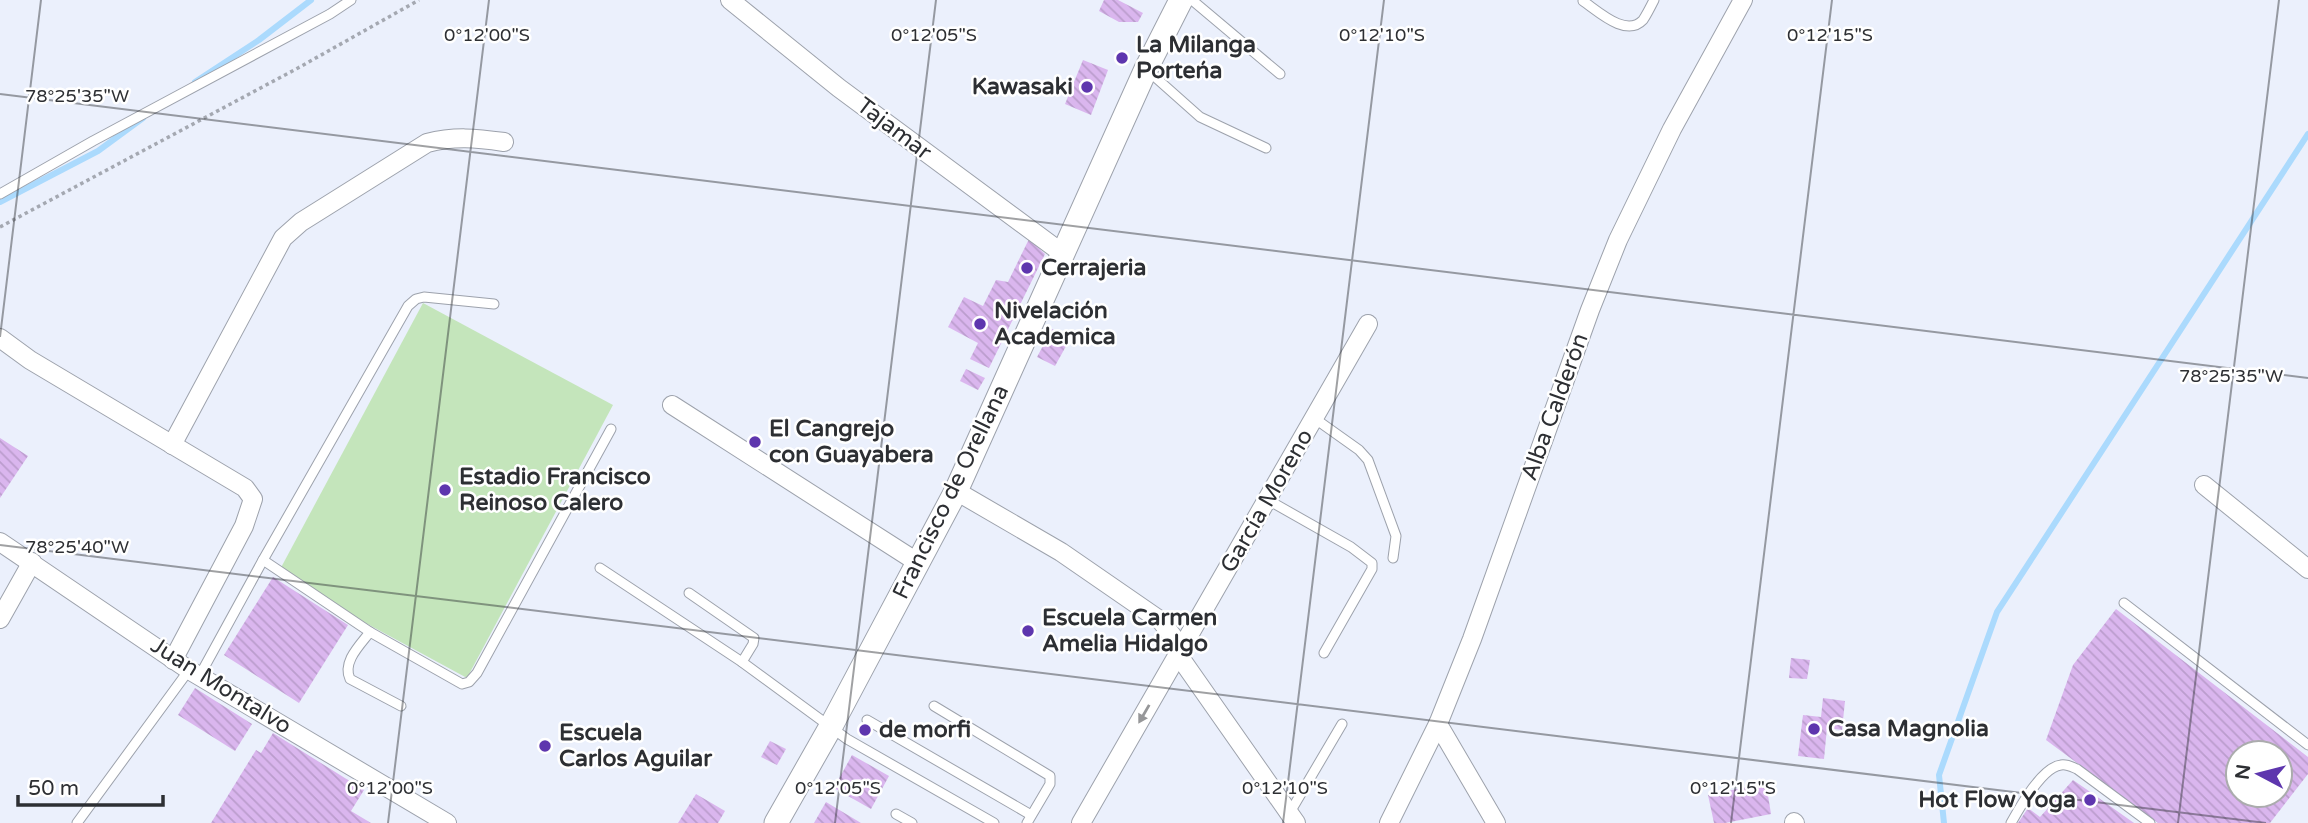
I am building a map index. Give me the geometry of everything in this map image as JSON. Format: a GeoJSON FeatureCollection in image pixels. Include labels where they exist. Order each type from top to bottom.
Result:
{"type":"FeatureCollection","features":[{"type":"Feature","properties":{"kind":"street","name":"Tajamar"},"geometry":{"type":"LineString","coordinates":[[730,0],[850,96],[1062,253]]}},
{"type":"Feature","properties":{"kind":"street","name":"Francisco de Orellana"},"geometry":{"type":"LineString","coordinates":[[776,823],[830,728],[956,491],[1146,69],[1181,0]]}},
{"type":"Feature","properties":{"kind":"street","name":"Alba Calderón"},"geometry":{"type":"LineString","coordinates":[[1388,823],[1438,724],[1472,639],[1590,310],[1618,240],[1672,129],[1743,0]]}},
{"type":"Feature","properties":{"kind":"street"},"geometry":{"type":"LineString","coordinates":[[172,445],[284,238],[301,222],[427,144],[446,138],[468,137],[504,142]]}},
{"type":"Feature","properties":{"kind":"street","name":"García Moreno"},"geometry":{"type":"LineString","coordinates":[[1081,823],[1368,324]]}},
{"type":"Feature","properties":{"kind":"street"},"geometry":{"type":"LineString","coordinates":[[0,338],[30,360],[245,488],[253,499],[244,526],[173,660]]}},
{"type":"Feature","properties":{"kind":"street"},"geometry":{"type":"LineString","coordinates":[[672,405],[918,562]]}},
{"type":"Feature","properties":{"kind":"street"},"geometry":{"type":"LineString","coordinates":[[2204,485],[2308,569]]}},
{"type":"Feature","properties":{"kind":"street"},"geometry":{"type":"LineString","coordinates":[[956,491],[1060,552],[1161,621],[1174,638],[1179,656],[1293,818]]}},
{"type":"Feature","properties":{"kind":"street","name":"Juan Montalvo"},"geometry":{"type":"LineString","coordinates":[[0,542],[173,660],[447,823]]}},
{"type":"Feature","properties":{"kind":"street"},"geometry":{"type":"LineString","coordinates":[[0,619],[32,562]]}},
{"type":"Feature","properties":{"kind":"street"},"geometry":{"type":"LineString","coordinates":[[1438,724],[1496,823]]}},
{"type":"Feature","properties":{"kind":"lane"},"geometry":{"type":"LineString","coordinates":[[0,194],[351,0]]}},
{"type":"Feature","properties":{"kind":"lane"},"geometry":{"type":"LineString","coordinates":[[1192,0],[1280,74]]}},
{"type":"Feature","properties":{"kind":"lane"},"geometry":{"type":"LineString","coordinates":[[1583,1],[1621,25],[1629,26],[1643,19],[1654,0]]}},
{"type":"Feature","properties":{"kind":"lane"},"geometry":{"type":"LineString","coordinates":[[1146,69],[1200,117],[1266,148]]}},
{"type":"Feature","properties":{"kind":"lane"},"geometry":{"type":"LineString","coordinates":[[77,823],[195,672],[263,560],[408,306],[416,299],[424,297],[494,304]]}},
{"type":"Feature","properties":{"kind":"lane"},"geometry":{"type":"LineString","coordinates":[[1314,418],[1359,450],[1368,460],[1396,536],[1393,558]]}},
{"type":"Feature","properties":{"kind":"lane"},"geometry":{"type":"LineString","coordinates":[[263,560],[370,632],[462,684],[469,682],[477,673],[611,429]]}},
{"type":"Feature","properties":{"kind":"lane"},"geometry":{"type":"LineString","coordinates":[[1268,500],[1350,547],[1372,563],[1372,569],[1324,653]]}},
{"type":"Feature","properties":{"kind":"lane"},"geometry":{"type":"LineString","coordinates":[[600,568],[742,662],[830,728],[995,823]]}},
{"type":"Feature","properties":{"kind":"lane"},"geometry":{"type":"LineString","coordinates":[[689,593],[754,638],[742,662]]}},
{"type":"Feature","properties":{"kind":"lane"},"geometry":{"type":"LineString","coordinates":[[2124,603],[2308,745]]}},
{"type":"Feature","properties":{"kind":"lane"},"geometry":{"type":"LineString","coordinates":[[370,632],[348,663],[346,671],[350,679],[401,706]]}},
{"type":"Feature","properties":{"kind":"lane"},"geometry":{"type":"LineString","coordinates":[[867,720],[1029,819],[1050,784],[1050,776],[934,706]]}},
{"type":"Feature","properties":{"kind":"lane"},"geometry":{"type":"LineString","coordinates":[[1293,818],[1342,724]]}},
{"type":"Feature","properties":{"kind":"lane"},"geometry":{"type":"LineString","coordinates":[[2011,823],[2036,784],[2051,768],[2067,765],[2077,769],[2150,823]]}},
{"type":"Feature","properties":{"kind":"lane"},"geometry":{"type":"LineString","coordinates":[[896,814],[912,823]]}},
{"type":"Feature","properties":{"kind":"path"},"geometry":{"type":"LineString","coordinates":[[0,227],[298,68],[419,0]]}},
{"type":"Feature","properties":{"kind":"green space","name":"Estadio Francisco Reinoso Calero"},"geometry":{"type":"Polygon","coordinates":[[[423,303],[613,405],[467,678],[277,575],[423,303]]]}},
{"type":"Feature","properties":{"kind":"building"},"geometry":{"type":"Polygon","coordinates":[[[1104,0],[1118,0],[1143,13],[1138,22],[1119,22],[1099,11],[1104,0]]]}},
{"type":"Feature","properties":{"kind":"building","name":"Kawasaki"},"geometry":{"type":"Polygon","coordinates":[[[1083,60],[1108,70],[1091,115],[1065,104],[1083,60]]]}},
{"type":"Feature","properties":{"kind":"building"},"geometry":{"type":"Polygon","coordinates":[[[1029,239],[1045,254],[989,368],[970,359],[978,343],[948,327],[964,297],[983,306],[996,280],[1008,282],[1029,239]]]}},
{"type":"Feature","properties":{"kind":"building"},"geometry":{"type":"Polygon","coordinates":[[[1052,329],[1070,339],[1055,366],[1037,357],[1052,329]]]}},
{"type":"Feature","properties":{"kind":"building"},"geometry":{"type":"Polygon","coordinates":[[[966,369],[985,378],[978,390],[960,381],[966,369]]]}},
{"type":"Feature","properties":{"kind":"building"},"geometry":{"type":"Polygon","coordinates":[[[0,438],[28,456],[0,498],[0,438]]]}},
{"type":"Feature","properties":{"kind":"building"},"geometry":{"type":"Polygon","coordinates":[[[273,577],[348,625],[299,703],[224,655],[273,577]]]}},
{"type":"Feature","properties":{"kind":"building"},"geometry":{"type":"Polygon","coordinates":[[[2116,609],[2285,739],[2224,739],[2224,809],[2281,809],[2270,823],[2158,823],[2046,740],[2073,665],[2116,609]]]}},
{"type":"Feature","properties":{"kind":"building"},"geometry":{"type":"Polygon","coordinates":[[[1791,658],[1810,660],[1807,679],[1789,678],[1791,658]]]}},
{"type":"Feature","properties":{"kind":"building"},"geometry":{"type":"Polygon","coordinates":[[[195,688],[252,724],[235,751],[178,715],[195,688]]]}},
{"type":"Feature","properties":{"kind":"building","name":"Casa Magnolia"},"geometry":{"type":"Polygon","coordinates":[[[1823,698],[1845,701],[1842,730],[1827,728],[1824,759],[1798,756],[1803,715],[1821,717],[1823,698]]]}},
{"type":"Feature","properties":{"kind":"building"},"geometry":{"type":"Polygon","coordinates":[[[273,733],[364,790],[351,811],[371,823],[211,823],[256,750],[261,753],[273,733]]]}},
{"type":"Feature","properties":{"kind":"building"},"geometry":{"type":"Polygon","coordinates":[[[770,741],[786,749],[777,765],[761,757],[770,741]]]}},
{"type":"Feature","properties":{"kind":"building"},"geometry":{"type":"Polygon","coordinates":[[[2294,746],[2308,757],[2308,774],[2294,792],[2294,746]]]}},
{"type":"Feature","properties":{"kind":"building"},"geometry":{"type":"Polygon","coordinates":[[[852,755],[889,776],[871,809],[834,788],[852,755]]]}},
{"type":"Feature","properties":{"kind":"building"},"geometry":{"type":"Polygon","coordinates":[[[2073,780],[2134,823],[2018,823],[2028,808],[2040,817],[2073,780]]]}},
{"type":"Feature","properties":{"kind":"building"},"geometry":{"type":"Polygon","coordinates":[[[1766,783],[1771,814],[1714,823],[1708,795],[1766,783]]]}},
{"type":"Feature","properties":{"kind":"building"},"geometry":{"type":"Polygon","coordinates":[[[696,794],[725,811],[718,823],[678,823],[696,794]]]}},
{"type":"Feature","properties":{"kind":"building"},"geometry":{"type":"Polygon","coordinates":[[[826,802],[861,823],[814,823],[826,802]]]}},
{"type":"Feature","properties":{"kind":"waterway"},"geometry":{"type":"LineString","coordinates":[[195,82],[259,40],[311,0]]}},
{"type":"Feature","properties":{"kind":"waterway"},"geometry":{"type":"LineString","coordinates":[[0,202],[98,151],[143,118]]}},
{"type":"Feature","properties":{"kind":"waterway"},"geometry":{"type":"LineString","coordinates":[[1944,823],[1939,775],[1997,612],[2308,134]]}},
{"type":"Feature","properties":{"kind":"place","name":"La Milanga Porteńa"},"geometry":{"type":"Point","coordinates":[1122,58]}},
{"type":"Feature","properties":{"kind":"place","name":"Kawasaki"},"geometry":{"type":"Point","coordinates":[1087,87]}},
{"type":"Feature","properties":{"kind":"place","name":"Cerrajeria"},"geometry":{"type":"Point","coordinates":[1027,268]}},
{"type":"Feature","properties":{"kind":"place","name":"Nivelación Academica"},"geometry":{"type":"Point","coordinates":[980,324]}},
{"type":"Feature","properties":{"kind":"place","name":"El Cangrejo con Guayabera"},"geometry":{"type":"Point","coordinates":[755,442]}},
{"type":"Feature","properties":{"kind":"place","name":"Estadio Francisco Reinoso Calero"},"geometry":{"type":"Point","coordinates":[445,490]}},
{"type":"Feature","properties":{"kind":"place","name":"Escuela Carmen Amelia Hidalgo"},"geometry":{"type":"Point","coordinates":[1028,631]}},
{"type":"Feature","properties":{"kind":"place","name":"Casa Magnolia"},"geometry":{"type":"Point","coordinates":[1814,729]}},
{"type":"Feature","properties":{"kind":"place","name":"de morfi"},"geometry":{"type":"Point","coordinates":[865,730]}},
{"type":"Feature","properties":{"kind":"place","name":"Escuela Carlos Aguilar"},"geometry":{"type":"Point","coordinates":[545,746]}},
{"type":"Feature","properties":{"kind":"place","name":"Hot Flow Yoga"},"geometry":{"type":"Point","coordinates":[2090,800]}}]}
